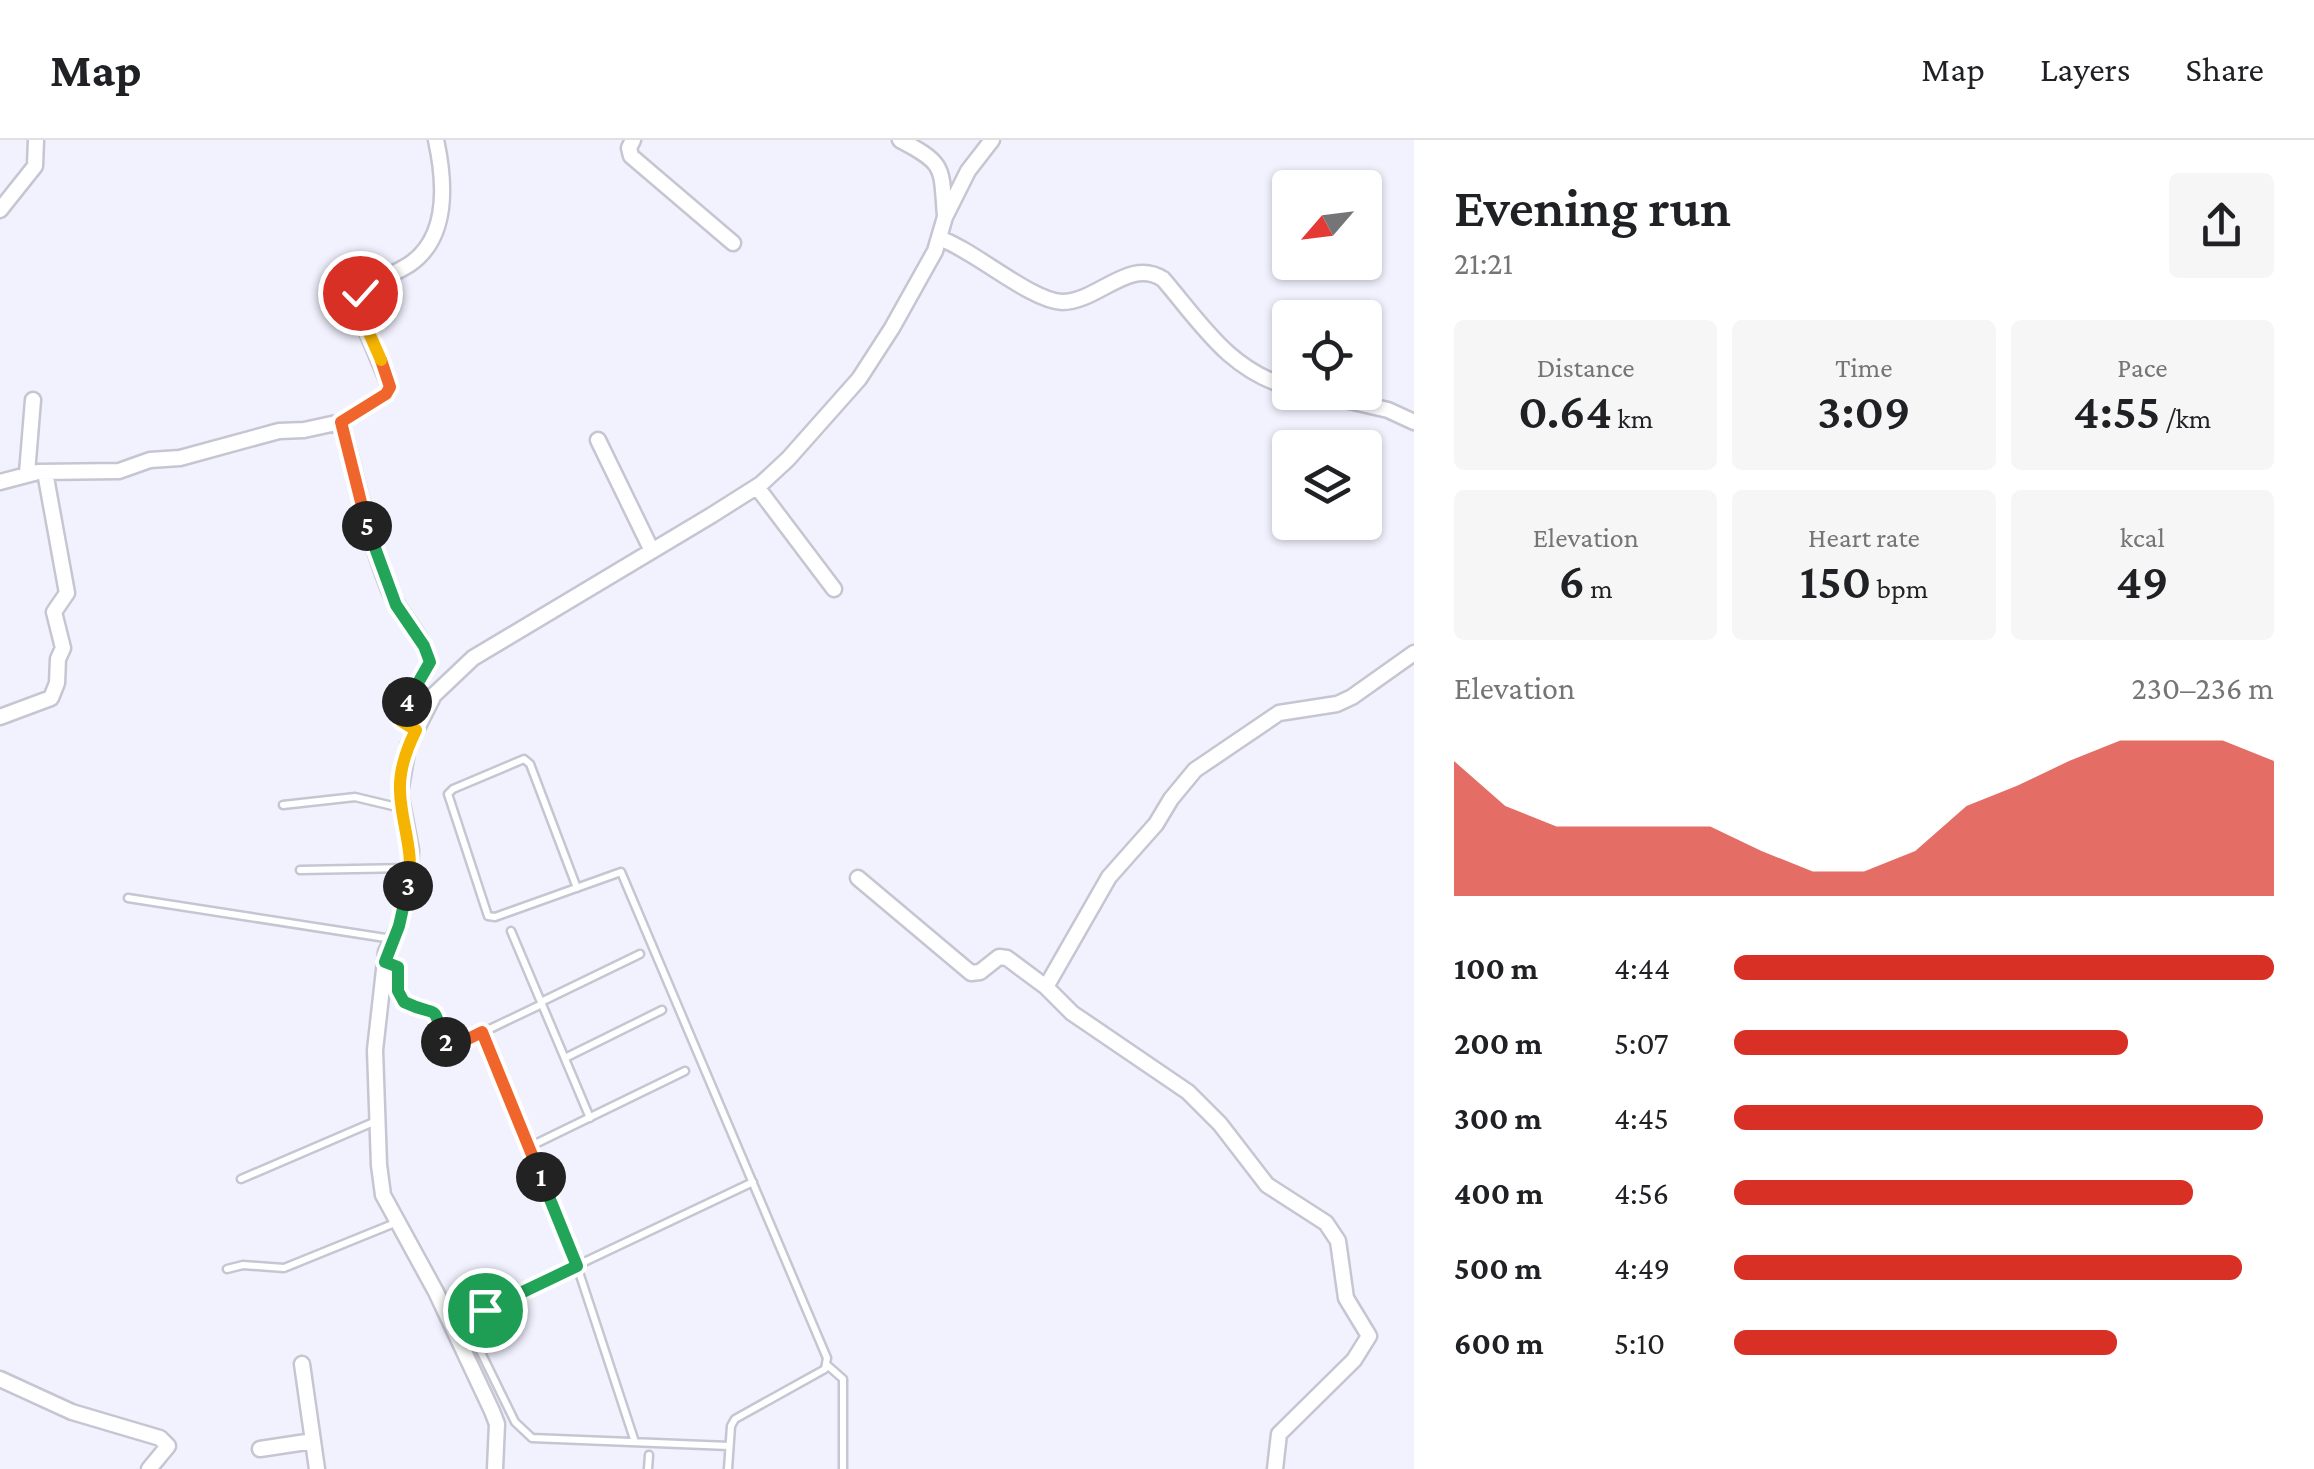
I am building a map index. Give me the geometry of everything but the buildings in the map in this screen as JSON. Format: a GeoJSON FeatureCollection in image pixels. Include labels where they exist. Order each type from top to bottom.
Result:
{"type":"FeatureCollection","features":[{"type":"Feature","properties":{"kind":"street"},"geometry":{"type":"LineString","coordinates":[[0,210],[34,166],[36,140]]}},
{"type":"Feature","properties":{"kind":"street"},"geometry":{"type":"LineString","coordinates":[[0,482],[44,472],[119,471],[150,460],[180,458],[278,431],[341,422],[386,394],[390,387],[358,308],[358,298],[374,282],[410,264],[430,244],[438,227],[442,172],[436,140]]}},
{"type":"Feature","properties":{"kind":"street"},"geometry":{"type":"LineString","coordinates":[[633,140],[631,156],[732,243]]}},
{"type":"Feature","properties":{"kind":"street"},"geometry":{"type":"LineString","coordinates":[[900,140],[939,166],[945,217]]}},
{"type":"Feature","properties":{"kind":"street"},"geometry":{"type":"LineString","coordinates":[[495,1469],[497,1424],[492,1411],[436,1292],[383,1195],[375,1050],[385,962],[410,868],[400,778],[416,730],[434,695],[474,658],[757,486],[788,460],[859,379],[900,314],[968,170],[992,140]]}},
{"type":"Feature","properties":{"kind":"street"},"geometry":{"type":"LineString","coordinates":[[939,238],[963,246],[1016,281],[1058,302],[1080,300],[1139,271],[1154,273],[1232,358],[1272,382]]}},
{"type":"Feature","properties":{"kind":"street"},"geometry":{"type":"LineString","coordinates":[[27,474],[32,400]]}},
{"type":"Feature","properties":{"kind":"street"},"geometry":{"type":"LineString","coordinates":[[1382,409],[1414,422]]}},
{"type":"Feature","properties":{"kind":"street"},"geometry":{"type":"LineString","coordinates":[[341,422],[369,533],[388,586],[430,662],[400,718],[416,730]]}},
{"type":"Feature","properties":{"kind":"street"},"geometry":{"type":"LineString","coordinates":[[598,440],[652,551]]}},
{"type":"Feature","properties":{"kind":"street"},"geometry":{"type":"LineString","coordinates":[[0,717],[51,698],[57,683],[58,659],[63,648],[54,612],[66,593],[44,472]]}},
{"type":"Feature","properties":{"kind":"street"},"geometry":{"type":"LineString","coordinates":[[757,486],[834,589]]}},
{"type":"Feature","properties":{"kind":"street"},"geometry":{"type":"LineString","coordinates":[[1046,986],[1110,876],[1156,824],[1170,799],[1195,770],[1279,713],[1337,704],[1414,653]]}},
{"type":"Feature","properties":{"kind":"street"},"geometry":{"type":"LineString","coordinates":[[858,878],[971,973],[980,972],[999,957],[1007,958],[1046,986],[1072,1014],[1188,1092],[1220,1124],[1267,1185],[1326,1223],[1338,1241],[1346,1298],[1369,1336],[1354,1360],[1279,1434],[1275,1469]]}},
{"type":"Feature","properties":{"kind":"street"},"geometry":{"type":"LineString","coordinates":[[302,1364],[317,1469]]}},
{"type":"Feature","properties":{"kind":"street"},"geometry":{"type":"LineString","coordinates":[[0,1379],[72,1412],[160,1438],[168,1446],[150,1469]]}},
{"type":"Feature","properties":{"kind":"street"},"geometry":{"type":"LineString","coordinates":[[260,1449],[313,1441]]}},
{"type":"Feature","properties":{"kind":"lane"},"geometry":{"type":"LineString","coordinates":[[577,888],[530,764],[524,759],[453,788],[448,794],[488,916],[496,918],[621,872],[827,1358],[826,1369],[736,1419],[731,1426],[728,1469]]}},
{"type":"Feature","properties":{"kind":"lane"},"geometry":{"type":"LineString","coordinates":[[283,805],[355,798],[402,808]]}},
{"type":"Feature","properties":{"kind":"lane"},"geometry":{"type":"LineString","coordinates":[[300,870],[410,868]]}},
{"type":"Feature","properties":{"kind":"lane"},"geometry":{"type":"LineString","coordinates":[[128,898],[393,940]]}},
{"type":"Feature","properties":{"kind":"lane"},"geometry":{"type":"LineString","coordinates":[[511,931],[590,1118]]}},
{"type":"Feature","properties":{"kind":"lane"},"geometry":{"type":"LineString","coordinates":[[385,962],[398,967],[398,991],[404,1002],[433,1009],[438,1014],[444,1040],[452,1047],[640,954]]}},
{"type":"Feature","properties":{"kind":"lane"},"geometry":{"type":"LineString","coordinates":[[565,1058],[662,1010]]}},
{"type":"Feature","properties":{"kind":"lane"},"geometry":{"type":"LineString","coordinates":[[482,1032],[577,1266],[635,1442]]}},
{"type":"Feature","properties":{"kind":"lane"},"geometry":{"type":"LineString","coordinates":[[529,1148],[685,1071]]}},
{"type":"Feature","properties":{"kind":"lane"},"geometry":{"type":"LineString","coordinates":[[241,1179],[377,1120]]}},
{"type":"Feature","properties":{"kind":"lane"},"geometry":{"type":"LineString","coordinates":[[730,1446],[532,1438],[514,1419],[472,1334],[471,1320],[752,1182]]}},
{"type":"Feature","properties":{"kind":"lane"},"geometry":{"type":"LineString","coordinates":[[227,1269],[243,1265],[284,1268],[396,1222]]}},
{"type":"Feature","properties":{"kind":"lane"},"geometry":{"type":"LineString","coordinates":[[826,1364],[843,1379],[843,1469]]}},
{"type":"Feature","properties":{"kind":"lane"},"geometry":{"type":"LineString","coordinates":[[648,1469],[649,1455]]}},
{"type":"Feature","properties":{"kind":"route"},"geometry":{"type":"LineString","coordinates":[[360,293],[358,308],[390,387],[386,394],[341,422],[369,533],[388,586],[430,662],[400,718],[416,730],[400,778],[411,850],[410,876],[399,926],[385,962],[398,967],[398,991],[404,1002],[433,1009],[438,1014],[444,1040],[452,1047],[482,1032],[577,1266],[485,1310]]}}]}
